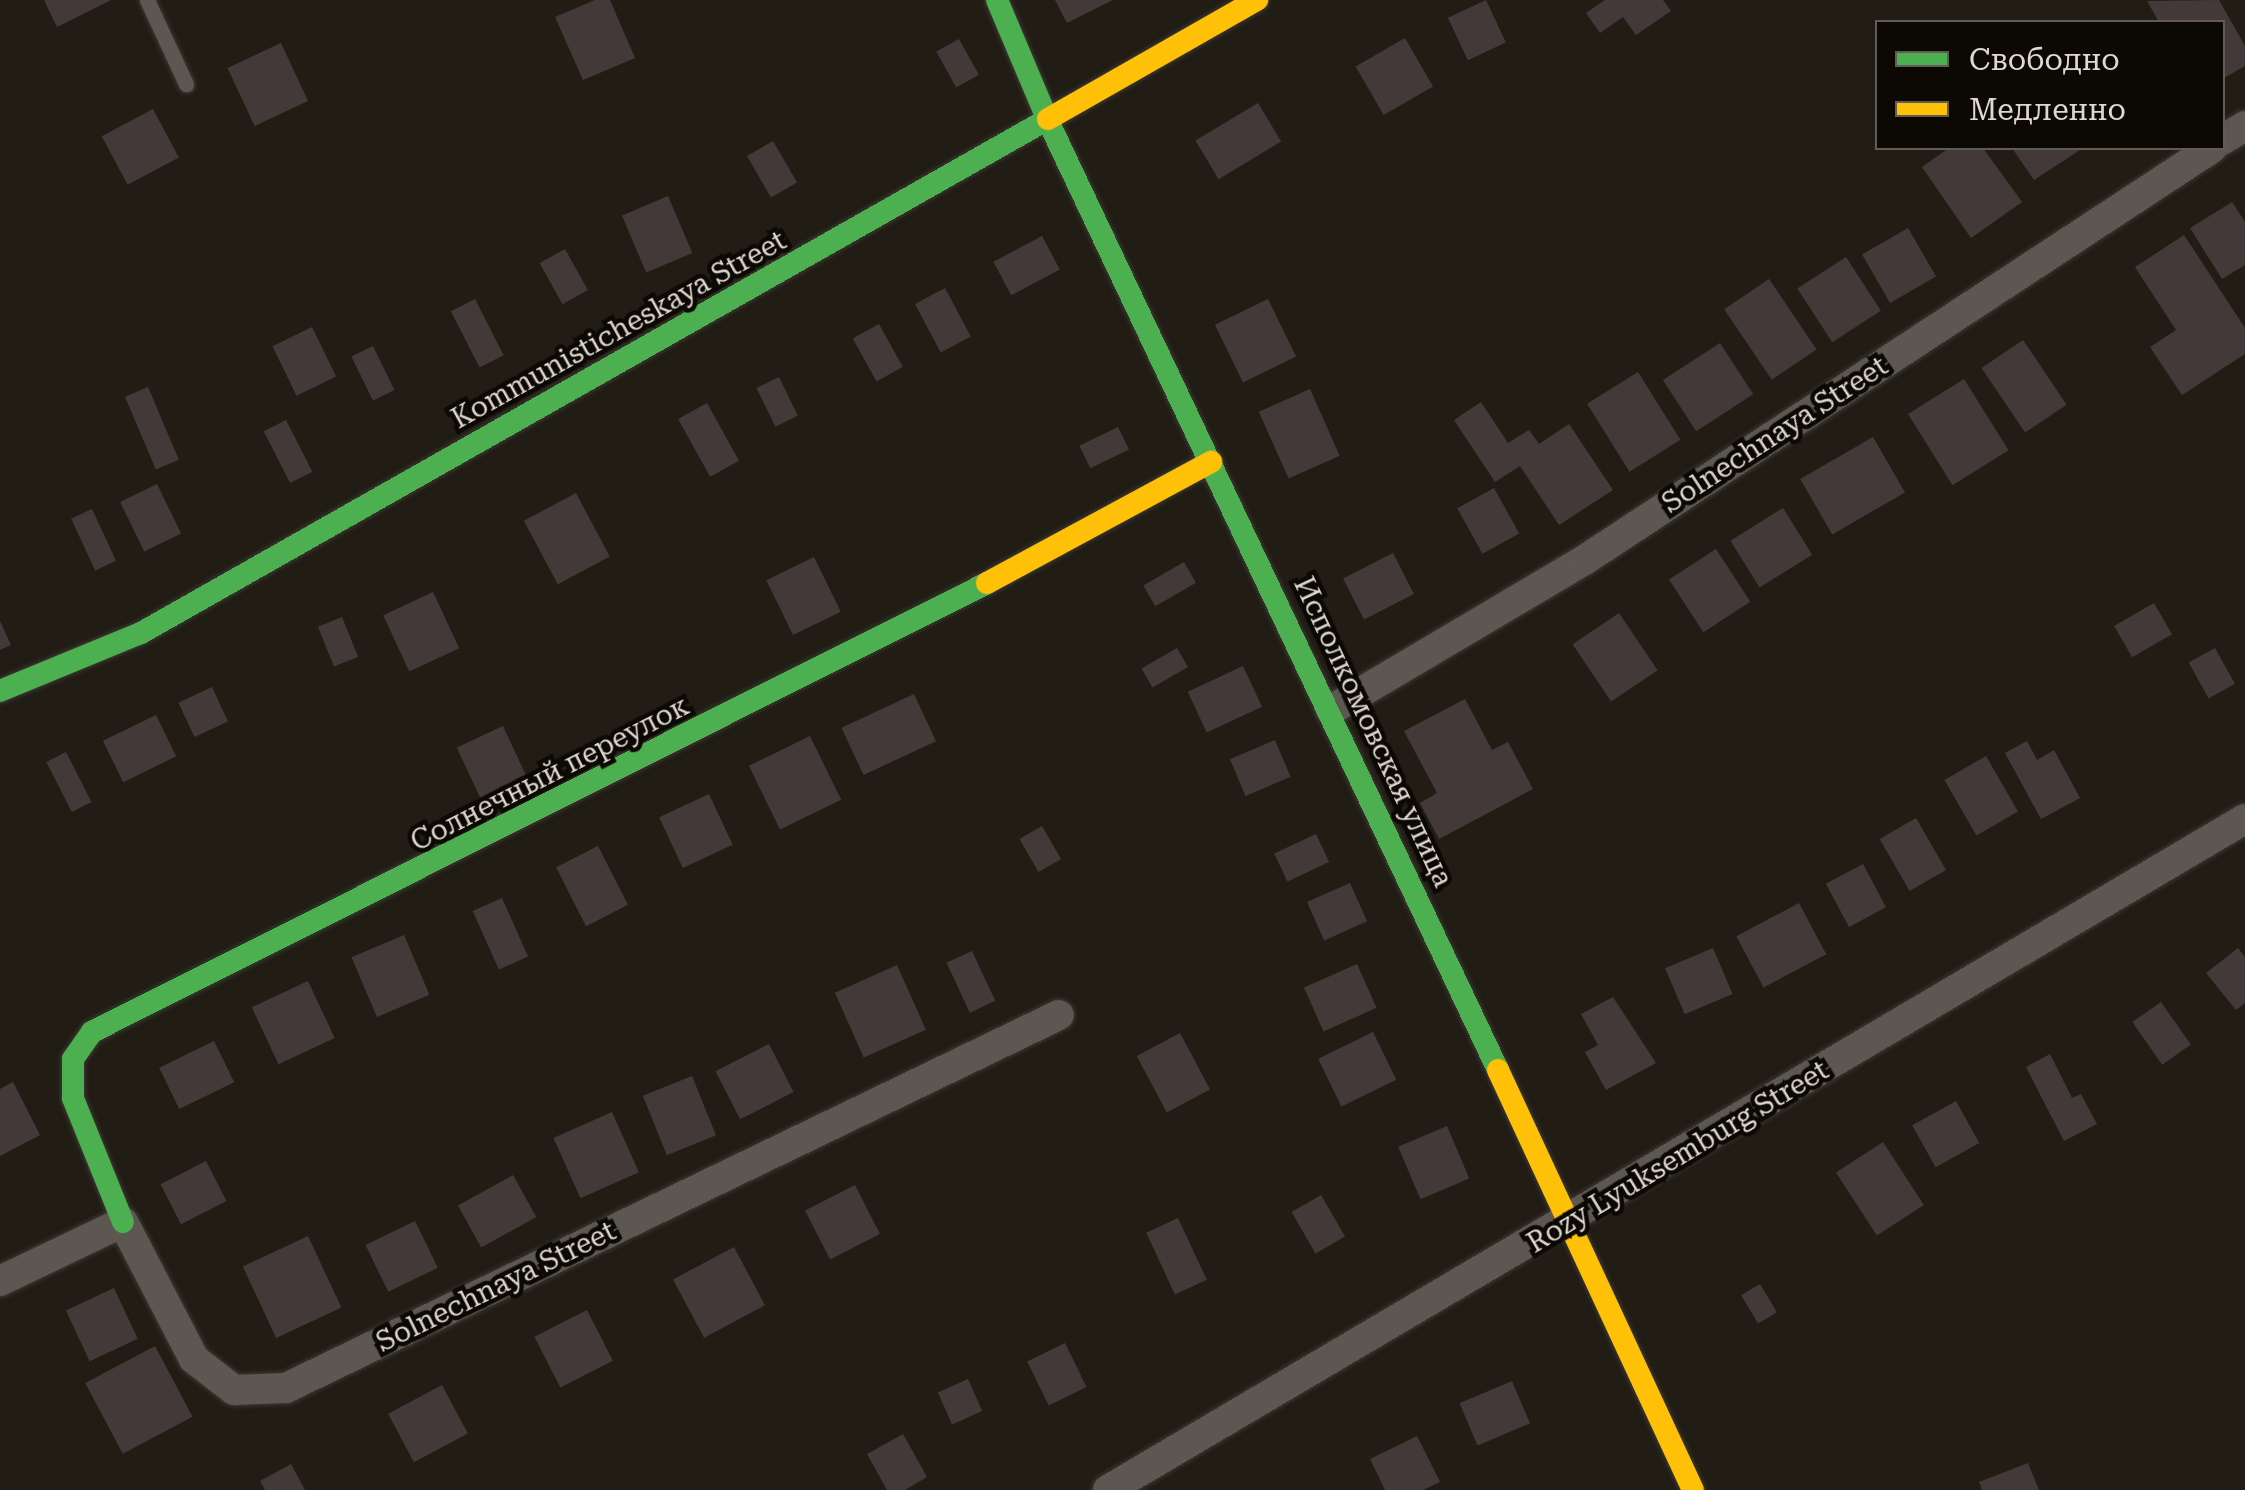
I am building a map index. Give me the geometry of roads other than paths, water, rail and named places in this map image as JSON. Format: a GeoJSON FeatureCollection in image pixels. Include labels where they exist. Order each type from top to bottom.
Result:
{"type":"FeatureCollection","features":[{"type":"Feature","properties":{"kind":"street","name":"Исполкомовская улица"},"geometry":{"type":"LineString","coordinates":[[997,0],[1049,123],[1332,710],[1693,1490]]}},
{"type":"Feature","properties":{"kind":"street","name":"Kommunisticheskaya Street"},"geometry":{"type":"LineString","coordinates":[[0,691],[141,633],[1049,123],[1257,0]]}},
{"type":"Feature","properties":{"kind":"street","name":"Solnechnaya Street"},"geometry":{"type":"LineString","coordinates":[[1332,710],[1586,559],[2209,150]]}},
{"type":"Feature","properties":{"kind":"street","name":"Солнечный переулок"},"geometry":{"type":"LineString","coordinates":[[122,1222],[73,1098],[73,1059],[92,1032],[885,638],[1212,462]]}},
{"type":"Feature","properties":{"kind":"street","name":"Rozy Lyuksemburg Street"},"geometry":{"type":"LineString","coordinates":[[1108,1490],[1568,1223],[2245,819]]}},
{"type":"Feature","properties":{"kind":"street","name":"Solnechnaya Street"},"geometry":{"type":"LineString","coordinates":[[122,1222],[194,1359],[234,1390],[286,1388],[1060,1015]]}},
{"type":"Feature","properties":{"kind":"street"},"geometry":{"type":"LineString","coordinates":[[0,1281],[122,1222]]}},
{"type":"Feature","properties":{"kind":"lane"},"geometry":{"type":"LineString","coordinates":[[148,0],[186,84]]}}]}
